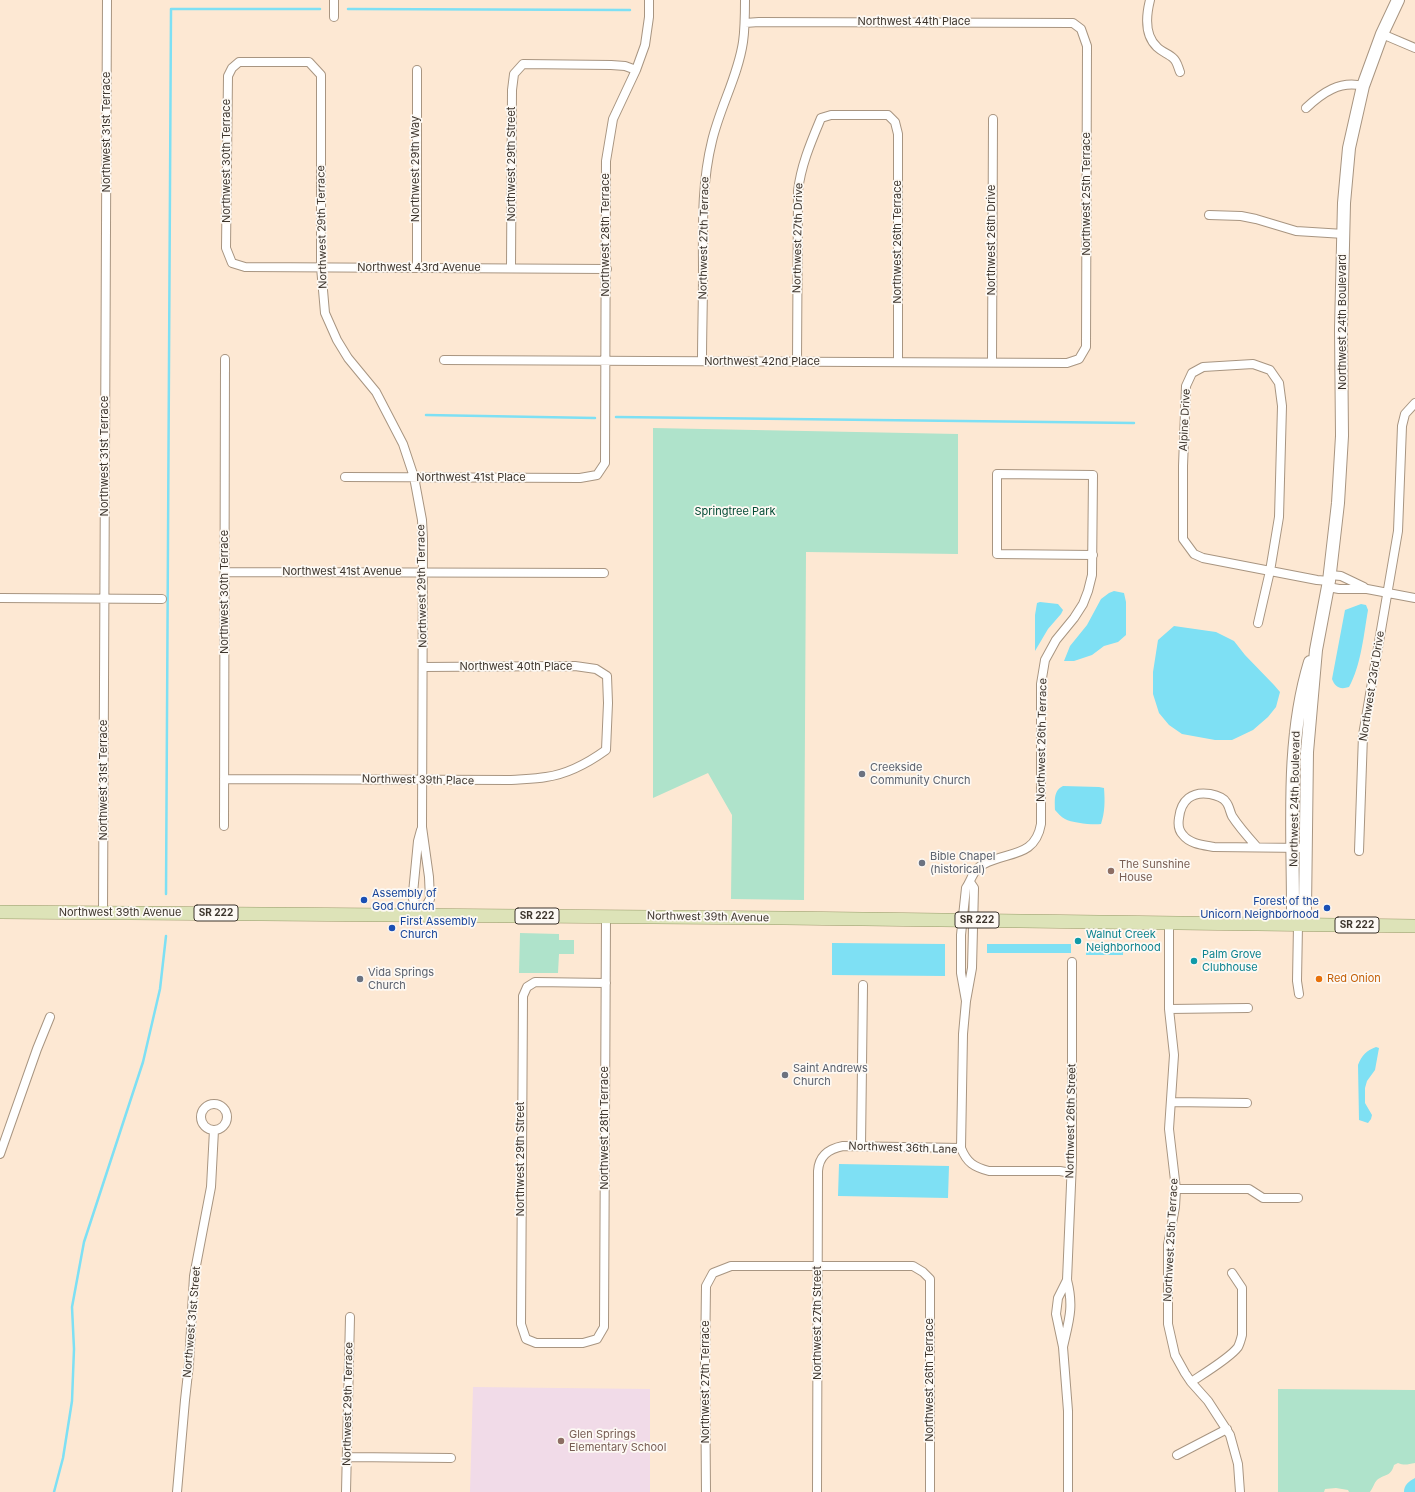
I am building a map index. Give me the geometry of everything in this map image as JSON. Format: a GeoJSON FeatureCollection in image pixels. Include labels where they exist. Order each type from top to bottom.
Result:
{"type":"FeatureCollection","features":[{"type":"Feature","properties":{"kind":"main road","name":"Northwest 39th Avenue"},"geometry":{"type":"LineString","coordinates":[[0,912],[606,916],[1415,926]]}},
{"type":"Feature","properties":{"kind":"street","name":"Northwest 31st Terrace"},"geometry":{"type":"LineString","coordinates":[[103,913],[107,0]]}},
{"type":"Feature","properties":{"kind":"street"},"geometry":{"type":"LineString","coordinates":[[334,0],[334,17]]}},
{"type":"Feature","properties":{"kind":"street","name":"Northwest 28th Terrace"},"geometry":{"type":"LineString","coordinates":[[597,475],[605,463],[607,269],[606,161],[613,119],[636,70],[645,45],[649,17],[649,0]]}},
{"type":"Feature","properties":{"kind":"street","name":"Northwest 27th Terrace"},"geometry":{"type":"LineString","coordinates":[[702,362],[703,220],[705,176],[712,140],[722,104],[737,66],[743,43],[745,23],[744,0]]}},
{"type":"Feature","properties":{"kind":"street"},"geometry":{"type":"LineString","coordinates":[[1150,0],[1147,19],[1150,36],[1157,47],[1174,58],[1180,72]]}},
{"type":"Feature","properties":{"kind":"street","name":"Northwest 24th Boulevard"},"geometry":{"type":"LineString","coordinates":[[1298,925],[1305,909],[1307,752],[1316,650],[1329,581],[1338,503],[1342,441],[1344,203],[1349,148],[1363,86],[1382,34],[1398,0]]}},
{"type":"Feature","properties":{"kind":"street","name":"Northwest 44th Place"},"geometry":{"type":"LineString","coordinates":[[745,23],[1072,22],[1081,29]]}},
{"type":"Feature","properties":{"kind":"street","name":"Northwest 25th Terrace"},"geometry":{"type":"LineString","coordinates":[[1079,359],[1086,347],[1087,281],[1087,46],[1081,29]]}},
{"type":"Feature","properties":{"kind":"street"},"geometry":{"type":"LineString","coordinates":[[1382,34],[1415,48]]}},
{"type":"Feature","properties":{"kind":"street","name":"Northwest 29th Terrace"},"geometry":{"type":"LineString","coordinates":[[239,62],[310,62],[321,75],[321,267],[325,313],[337,340],[348,358],[376,392],[404,444],[414,477],[422,520],[424,573],[422,827],[429,877],[430,898],[421,915]]}},
{"type":"Feature","properties":{"kind":"street","name":"Northwest 30th Terrace"},"geometry":{"type":"LineString","coordinates":[[232,263],[226,248],[228,76],[232,68],[239,62]]}},
{"type":"Feature","properties":{"kind":"street","name":"Northwest 29th Street"},"geometry":{"type":"LineString","coordinates":[[511,268],[512,90],[514,74],[523,64],[611,65],[625,66],[636,70]]}},
{"type":"Feature","properties":{"kind":"street","name":"Northwest 29th Way"},"geometry":{"type":"LineString","coordinates":[[416,268],[417,70]]}},
{"type":"Feature","properties":{"kind":"street"},"geometry":{"type":"LineString","coordinates":[[1306,108],[1317,97],[1332,88],[1351,83],[1363,86]]}},
{"type":"Feature","properties":{"kind":"street","name":"Northwest 27th Drive"},"geometry":{"type":"LineString","coordinates":[[797,362],[798,190],[800,174],[805,157],[821,118],[831,115],[888,115],[895,122]]}},
{"type":"Feature","properties":{"kind":"street","name":"Northwest 26th Drive"},"geometry":{"type":"LineString","coordinates":[[992,362],[993,119]]}},
{"type":"Feature","properties":{"kind":"street","name":"Northwest 26th Terrace"},"geometry":{"type":"LineString","coordinates":[[895,122],[898,134],[898,362]]}},
{"type":"Feature","properties":{"kind":"street"},"geometry":{"type":"LineString","coordinates":[[1209,215],[1241,216],[1296,231],[1344,234]]}},
{"type":"Feature","properties":{"kind":"street","name":"Northwest 43rd Avenue"},"geometry":{"type":"LineString","coordinates":[[232,263],[246,267],[607,269]]}},
{"type":"Feature","properties":{"kind":"street","name":"Northwest 30th Terrace"},"geometry":{"type":"LineString","coordinates":[[224,826],[225,358]]}},
{"type":"Feature","properties":{"kind":"street","name":"Northwest 42nd Place"},"geometry":{"type":"LineString","coordinates":[[444,360],[1067,363],[1079,359]]}},
{"type":"Feature","properties":{"kind":"street","name":"Alpine Drive"},"geometry":{"type":"LineString","coordinates":[[1270,571],[1279,517],[1282,406],[1279,383],[1270,370],[1254,364],[1203,367],[1192,372],[1186,386],[1183,466],[1184,539],[1194,554],[1203,558],[1270,571],[1317,580],[1329,581]]}},
{"type":"Feature","properties":{"kind":"street","name":"Northwest 23rd Drive"},"geometry":{"type":"LineString","coordinates":[[1359,851],[1363,735],[1398,531],[1402,426],[1405,414],[1413,405]]}},
{"type":"Feature","properties":{"kind":"street","name":"Northwest 26th Terrace"},"geometry":{"type":"LineString","coordinates":[[961,1148],[963,1034],[966,1001],[972,968],[966,888],[974,871],[984,864],[1032,846],[1039,835],[1041,824],[1041,684],[1045,660],[1056,640],[1074,618],[1083,604],[1092,575],[1093,555],[1093,475],[997,474],[996,554],[1093,555]]}},
{"type":"Feature","properties":{"kind":"street","name":"Northwest 41st Place"},"geometry":{"type":"LineString","coordinates":[[345,477],[580,478],[597,475]]}},
{"type":"Feature","properties":{"kind":"street"},"geometry":{"type":"LineString","coordinates":[[1258,623],[1270,571]]}},
{"type":"Feature","properties":{"kind":"street","name":"Northwest 41st Avenue"},"geometry":{"type":"LineString","coordinates":[[225,572],[604,573]]}},
{"type":"Feature","properties":{"kind":"street"},"geometry":{"type":"LineString","coordinates":[[1367,588],[1339,589],[1329,581],[1341,576],[1367,588],[1415,598]]}},
{"type":"Feature","properties":{"kind":"street"},"geometry":{"type":"LineString","coordinates":[[0,598],[162,599]]}},
{"type":"Feature","properties":{"kind":"street","name":"Northwest 24th Boulevard"},"geometry":{"type":"LineString","coordinates":[[1299,994],[1297,981],[1298,925],[1293,909],[1293,778],[1297,721],[1310,660],[1316,650]]}},
{"type":"Feature","properties":{"kind":"street","name":"Northwest 40th Place"},"geometry":{"type":"LineString","coordinates":[[423,667],[579,666],[596,669],[607,676],[608,703],[606,750]]}},
{"type":"Feature","properties":{"kind":"street","name":"Northwest 39th Place"},"geometry":{"type":"LineString","coordinates":[[224,779],[511,780],[547,777],[573,770],[606,750]]}},
{"type":"Feature","properties":{"kind":"street"},"geometry":{"type":"LineString","coordinates":[[1257,847],[1234,819],[1226,802],[1215,795],[1200,793],[1190,797],[1180,807],[1178,824],[1182,835],[1199,845],[1214,847],[1305,848]]}},
{"type":"Feature","properties":{"kind":"street","name":"Northwest 29th Terrace"},"geometry":{"type":"LineString","coordinates":[[421,915],[413,898],[413,893],[418,840],[422,827]]}},
{"type":"Feature","properties":{"kind":"street","name":"Northwest 28th Terrace"},"geometry":{"type":"LineString","coordinates":[[597,1339],[604,1327],[606,916]]}},
{"type":"Feature","properties":{"kind":"street","name":"Northwest 26th Terrace"},"geometry":{"type":"LineString","coordinates":[[966,1001],[961,973],[961,935],[968,920]]}},
{"type":"Feature","properties":{"kind":"street","name":"Northwest 25th Terrace"},"geometry":{"type":"LineString","coordinates":[[1169,922],[1169,1009],[1174,1055],[1169,1129],[1176,1189],[1175,1208],[1168,1246],[1168,1324],[1176,1355],[1191,1382],[1208,1401],[1230,1434],[1238,1464],[1240,1492]]}},
{"type":"Feature","properties":{"kind":"street","name":"Northwest 26th Street"},"geometry":{"type":"LineString","coordinates":[[1063,1346],[1071,1311],[1071,1294],[1067,1280],[1071,1173],[1072,962]]}},
{"type":"Feature","properties":{"kind":"street","name":"Northwest 29th Street"},"geometry":{"type":"LineString","coordinates":[[597,1339],[583,1343],[536,1343],[526,1339],[521,1324],[523,996],[527,987],[535,982],[606,983]]}},
{"type":"Feature","properties":{"kind":"street"},"geometry":{"type":"LineString","coordinates":[[861,1146],[863,985]]}},
{"type":"Feature","properties":{"kind":"street"},"geometry":{"type":"LineString","coordinates":[[1169,1009],[1248,1008]]}},
{"type":"Feature","properties":{"kind":"street"},"geometry":{"type":"LineString","coordinates":[[0,1154],[29,1071],[50,1017]]}},
{"type":"Feature","properties":{"kind":"street"},"geometry":{"type":"LineString","coordinates":[[1171,1102],[1247,1103]]}},
{"type":"Feature","properties":{"kind":"street","name":"Northwest 31st Street"},"geometry":{"type":"LineString","coordinates":[[177,1492],[189,1364],[194,1276],[211,1187],[214,1130]]}},
{"type":"Feature","properties":{"kind":"street","name":"Northwest 36th Lane"},"geometry":{"type":"LineString","coordinates":[[824,1156],[833,1148],[843,1146],[961,1148],[965,1157],[972,1164],[989,1171],[1060,1171],[1071,1173]]}},
{"type":"Feature","properties":{"kind":"street","name":"Northwest 27th Street"},"geometry":{"type":"LineString","coordinates":[[817,1492],[818,1171],[819,1162],[824,1156]]}},
{"type":"Feature","properties":{"kind":"street"},"geometry":{"type":"LineString","coordinates":[[1176,1189],[1249,1189],[1264,1198],[1298,1198]]}},
{"type":"Feature","properties":{"kind":"street","name":"Northwest 27th Terrace"},"geometry":{"type":"LineString","coordinates":[[706,1492],[706,1286],[713,1273],[731,1266],[818,1265]]}},
{"type":"Feature","properties":{"kind":"street","name":"Northwest 26th Terrace"},"geometry":{"type":"LineString","coordinates":[[818,1265],[913,1266],[923,1272],[930,1279],[930,1492]]}},
{"type":"Feature","properties":{"kind":"street"},"geometry":{"type":"LineString","coordinates":[[1191,1382],[1230,1354],[1237,1348],[1240,1341],[1242,1334],[1242,1288],[1232,1273]]}},
{"type":"Feature","properties":{"kind":"street","name":"Northwest 26th Street"},"geometry":{"type":"LineString","coordinates":[[1067,1280],[1058,1298],[1056,1306],[1056,1320],[1063,1346],[1068,1411],[1068,1492]]}},
{"type":"Feature","properties":{"kind":"street","name":"Northwest 29th Terrace"},"geometry":{"type":"LineString","coordinates":[[346,1492],[350,1317]]}},
{"type":"Feature","properties":{"kind":"street"},"geometry":{"type":"LineString","coordinates":[[1177,1455],[1227,1430]]}},
{"type":"Feature","properties":{"kind":"street"},"geometry":{"type":"LineString","coordinates":[[347,1457],[450,1458]]}},
{"type":"Feature","properties":{"kind":"shaded area","name":"Glen Springs Elementary School"},"geometry":{"type":"Polygon","coordinates":[[[473,1387],[650,1389],[650,1492],[470,1492],[473,1387]]]}},
{"type":"Feature","properties":{"kind":"green space","name":"Springtree Park"},"geometry":{"type":"Polygon","coordinates":[[[653,428],[958,434],[958,554],[806,552],[804,900],[731,899],[732,815],[708,773],[653,798],[653,428]]]}},
{"type":"Feature","properties":{"kind":"green space"},"geometry":{"type":"Polygon","coordinates":[[[520,933],[559,934],[559,940],[574,940],[574,954],[559,954],[558,973],[519,973],[520,933]]]}},
{"type":"Feature","properties":{"kind":"green space"},"geometry":{"type":"Polygon","coordinates":[[[1278,1389],[1415,1390],[1415,1463],[1405,1465],[1398,1463],[1394,1465],[1391,1472],[1377,1480],[1370,1492],[1349,1492],[1348,1490],[1336,1488],[1325,1489],[1324,1492],[1278,1492],[1278,1389]]]}},
{"type":"Feature","properties":{"kind":"water"},"geometry":{"type":"Polygon","coordinates":[[[1114,591],[1124,593],[1126,602],[1126,635],[1118,642],[1104,646],[1092,655],[1074,661],[1064,661],[1070,646],[1087,625],[1101,599],[1114,591]]]}},
{"type":"Feature","properties":{"kind":"water"},"geometry":{"type":"Polygon","coordinates":[[[1037,603],[1058,604],[1063,610],[1048,629],[1035,651],[1035,615],[1037,603]]]}},
{"type":"Feature","properties":{"kind":"water"},"geometry":{"type":"Polygon","coordinates":[[[1361,604],[1366,605],[1368,610],[1359,659],[1349,687],[1340,688],[1336,686],[1332,679],[1345,610],[1361,604]]]}},
{"type":"Feature","properties":{"kind":"water"},"geometry":{"type":"Polygon","coordinates":[[[1174,626],[1216,632],[1234,641],[1245,655],[1280,692],[1276,707],[1268,717],[1253,730],[1232,740],[1215,740],[1182,734],[1169,725],[1159,713],[1153,694],[1153,672],[1158,640],[1174,626]]]}},
{"type":"Feature","properties":{"kind":"water"},"geometry":{"type":"Polygon","coordinates":[[[1063,786],[1104,788],[1105,797],[1101,824],[1072,822],[1065,819],[1055,810],[1056,793],[1063,786]]]}},
{"type":"Feature","properties":{"kind":"water"},"geometry":{"type":"Polygon","coordinates":[[[832,943],[945,944],[945,976],[832,975],[832,943]]]}},
{"type":"Feature","properties":{"kind":"water"},"geometry":{"type":"Polygon","coordinates":[[[987,944],[1071,944],[1071,953],[987,953],[987,944]]]}},
{"type":"Feature","properties":{"kind":"water"},"geometry":{"type":"Polygon","coordinates":[[[1086,946],[1123,946],[1123,955],[1086,955],[1086,946]]]}},
{"type":"Feature","properties":{"kind":"water"},"geometry":{"type":"Polygon","coordinates":[[[1376,1047],[1379,1048],[1375,1070],[1367,1081],[1365,1088],[1365,1103],[1372,1115],[1368,1123],[1359,1120],[1358,1065],[1365,1054],[1376,1047]]]}},
{"type":"Feature","properties":{"kind":"water"},"geometry":{"type":"Polygon","coordinates":[[[839,1164],[949,1166],[948,1198],[838,1196],[839,1164]]]}},
{"type":"Feature","properties":{"kind":"water"},"geometry":{"type":"Polygon","coordinates":[[[1415,1478],[1415,1492],[1404,1492],[1407,1484],[1415,1478]]]}},
{"type":"Feature","properties":{"kind":"waterway"},"geometry":{"type":"LineString","coordinates":[[166,894],[171,9],[320,9]]}},
{"type":"Feature","properties":{"kind":"waterway"},"geometry":{"type":"LineString","coordinates":[[348,9],[630,10]]}},
{"type":"Feature","properties":{"kind":"waterway"},"geometry":{"type":"LineString","coordinates":[[426,415],[595,418]]}},
{"type":"Feature","properties":{"kind":"waterway"},"geometry":{"type":"LineString","coordinates":[[616,417],[1134,423]]}},
{"type":"Feature","properties":{"kind":"waterway"},"geometry":{"type":"LineString","coordinates":[[54,1492],[63,1458],[72,1401],[74,1349],[72,1307],[84,1242],[143,1062],[160,989],[166,936]]}},
{"type":"Feature","properties":{"kind":"place","name":"Creekside Community Church"},"geometry":{"type":"Point","coordinates":[862,774]}},
{"type":"Feature","properties":{"kind":"place","name":"Bible Chapel (historical)"},"geometry":{"type":"Point","coordinates":[922,863]}},
{"type":"Feature","properties":{"kind":"place","name":"The Sunshine House"},"geometry":{"type":"Point","coordinates":[1111,871]}},
{"type":"Feature","properties":{"kind":"place","name":"Assembly of God Church"},"geometry":{"type":"Point","coordinates":[364,900]}},
{"type":"Feature","properties":{"kind":"place","name":"Forest of the Unicorn Neighborhood"},"geometry":{"type":"Point","coordinates":[1327,908]}},
{"type":"Feature","properties":{"kind":"place","name":"First Assembly Church"},"geometry":{"type":"Point","coordinates":[392,928]}},
{"type":"Feature","properties":{"kind":"place","name":"Walnut Creek Neighborhood"},"geometry":{"type":"Point","coordinates":[1078,941]}},
{"type":"Feature","properties":{"kind":"place","name":"Palm Grove Clubhouse"},"geometry":{"type":"Point","coordinates":[1194,961]}},
{"type":"Feature","properties":{"kind":"place","name":"Vida Springs Church"},"geometry":{"type":"Point","coordinates":[360,979]}},
{"type":"Feature","properties":{"kind":"place","name":"Red Onion"},"geometry":{"type":"Point","coordinates":[1319,979]}},
{"type":"Feature","properties":{"kind":"place","name":"Saint Andrews Church"},"geometry":{"type":"Point","coordinates":[785,1075]}},
{"type":"Feature","properties":{"kind":"place","name":"Glen Springs Elementary School"},"geometry":{"type":"Point","coordinates":[561,1441]}}]}
